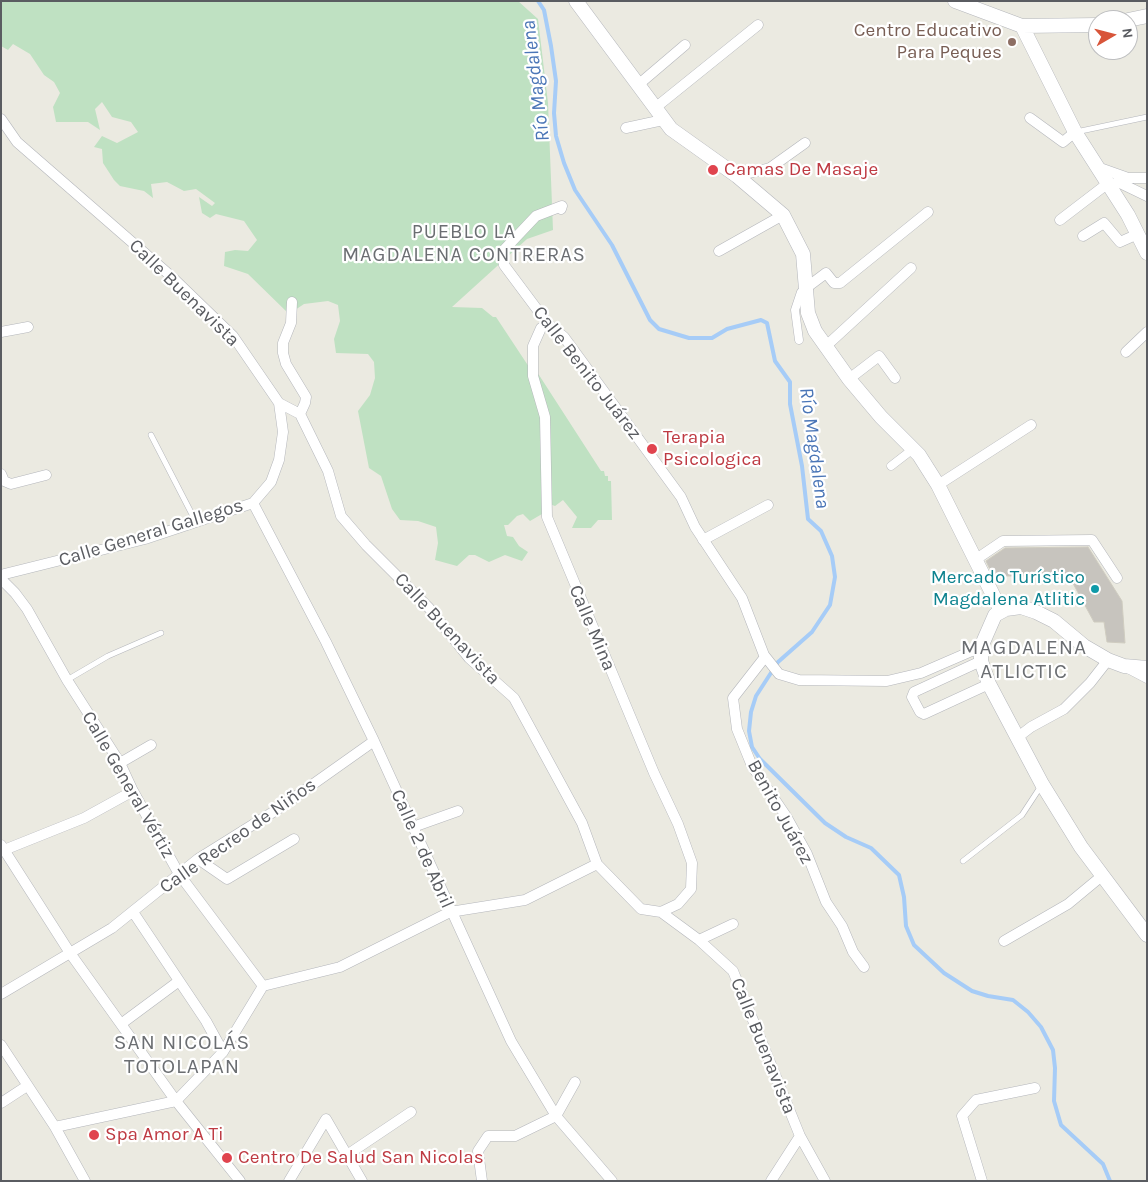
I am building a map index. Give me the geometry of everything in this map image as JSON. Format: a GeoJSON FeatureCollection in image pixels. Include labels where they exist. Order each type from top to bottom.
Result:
{"type":"FeatureCollection","features":[{"type":"Feature","properties":{"kind":"street"},"geometry":{"type":"LineString","coordinates":[[576,1],[659,114],[679,137],[737,176],[783,214],[803,254],[808,314],[825,347],[849,379],[913,449],[938,485],[1001,611]]}},
{"type":"Feature","properties":{"kind":"street"},"geometry":{"type":"LineString","coordinates":[[962,2],[1022,26],[1088,25]]}},
{"type":"Feature","properties":{"kind":"street"},"geometry":{"type":"LineString","coordinates":[[626,128],[659,114],[758,25]]}},
{"type":"Feature","properties":{"kind":"street"},"geometry":{"type":"LineString","coordinates":[[1022,26],[1075,132],[1128,215],[1147,253]]}},
{"type":"Feature","properties":{"kind":"street"},"geometry":{"type":"LineString","coordinates":[[638,85],[685,45]]}},
{"type":"Feature","properties":{"kind":"street"},"geometry":{"type":"LineString","coordinates":[[1030,118],[1063,142],[1075,132]]}},
{"type":"Feature","properties":{"kind":"street","name":"Calle Buenavista"},"geometry":{"type":"LineString","coordinates":[[1,119],[17,142],[172,277],[233,336],[279,403],[300,414],[328,471],[341,516],[366,545],[429,608],[469,658],[514,698],[582,823],[597,864],[641,910],[661,912],[699,940],[732,971],[800,1136],[825,1181]]}},
{"type":"Feature","properties":{"kind":"street"},"geometry":{"type":"LineString","coordinates":[[737,176],[770,168],[805,143]]}},
{"type":"Feature","properties":{"kind":"street"},"geometry":{"type":"LineString","coordinates":[[1096,167],[1128,178],[1147,178]]}},
{"type":"Feature","properties":{"kind":"street"},"geometry":{"type":"LineString","coordinates":[[1060,220],[1107,184],[1120,184],[1147,196]]}},
{"type":"Feature","properties":{"kind":"street","name":"Calle Benito Juárez"},"geometry":{"type":"LineString","coordinates":[[561,208],[562,206],[536,216],[502,252],[504,265],[548,324],[564,337],[681,497],[694,527],[742,598],[766,659],[779,674],[799,680],[887,680],[921,673],[981,654]]}},
{"type":"Feature","properties":{"kind":"street"},"geometry":{"type":"LineString","coordinates":[[799,340],[796,310],[801,292],[826,273],[834,283],[840,283],[928,212]]}},
{"type":"Feature","properties":{"kind":"street"},"geometry":{"type":"LineString","coordinates":[[719,251],[783,214]]}},
{"type":"Feature","properties":{"kind":"street"},"geometry":{"type":"LineString","coordinates":[[1083,236],[1104,223],[1120,242],[1138,234]]}},
{"type":"Feature","properties":{"kind":"street"},"geometry":{"type":"LineString","coordinates":[[825,347],[911,268]]}},
{"type":"Feature","properties":{"kind":"street"},"geometry":{"type":"LineString","coordinates":[[292,302],[292,322],[284,343],[283,352],[286,364],[306,397],[306,403],[300,414]]}},
{"type":"Feature","properties":{"kind":"street","name":"Calle Mina"},"geometry":{"type":"LineString","coordinates":[[548,324],[541,328],[533,346],[533,376],[545,417],[547,516],[588,619],[678,824],[692,862],[691,889],[678,904],[661,912]]}},
{"type":"Feature","properties":{"kind":"street"},"geometry":{"type":"LineString","coordinates":[[1,332],[28,327]]}},
{"type":"Feature","properties":{"kind":"street"},"geometry":{"type":"LineString","coordinates":[[1126,352],[1147,332]]}},
{"type":"Feature","properties":{"kind":"street"},"geometry":{"type":"LineString","coordinates":[[849,379],[879,356],[895,378]]}},
{"type":"Feature","properties":{"kind":"street","name":"Calle General Gallegos"},"geometry":{"type":"LineString","coordinates":[[1,575],[116,547],[196,523],[254,502],[271,482],[279,460],[283,432],[279,403]]}},
{"type":"Feature","properties":{"kind":"street"},"geometry":{"type":"LineString","coordinates":[[938,485],[1031,425]]}},
{"type":"Feature","properties":{"kind":"street"},"geometry":{"type":"LineString","coordinates":[[891,466],[913,449]]}},
{"type":"Feature","properties":{"kind":"street"},"geometry":{"type":"LineString","coordinates":[[1,474],[4,480],[11,484],[46,475]]}},
{"type":"Feature","properties":{"kind":"street","name":"Calle 2 de Abril"},"geometry":{"type":"LineString","coordinates":[[254,502],[326,642],[374,741],[450,912],[511,1041],[556,1116],[612,1181]]}},
{"type":"Feature","properties":{"kind":"street"},"geometry":{"type":"LineString","coordinates":[[703,540],[768,505]]}},
{"type":"Feature","properties":{"kind":"street"},"geometry":{"type":"LineString","coordinates":[[975,560],[1002,541],[1092,540],[1116,578]]}},
{"type":"Feature","properties":{"kind":"street","name":"Calle General Vértiz"},"geometry":{"type":"LineString","coordinates":[[1,579],[15,593],[27,610],[67,680],[120,762],[133,791],[179,874],[263,986]]}},
{"type":"Feature","properties":{"kind":"street"},"geometry":{"type":"LineString","coordinates":[[1147,678],[1108,660],[1084,646],[1054,621],[1021,607],[1001,611],[992,618],[981,654],[989,684],[1042,784],[1081,847],[1147,935]]}},
{"type":"Feature","properties":{"kind":"street"},"geometry":{"type":"LineString","coordinates":[[981,654],[914,692],[912,697],[920,712],[924,714],[989,684]]}},
{"type":"Feature","properties":{"kind":"street","name":"Benito Juárez"},"geometry":{"type":"LineString","coordinates":[[766,659],[734,698],[737,730],[752,766],[786,816],[807,854],[826,902],[842,926],[853,952],[864,967]]}},
{"type":"Feature","properties":{"kind":"street"},"geometry":{"type":"LineString","coordinates":[[1018,737],[1031,727],[1064,709],[1090,683],[1108,660]]}},
{"type":"Feature","properties":{"kind":"street"},"geometry":{"type":"LineString","coordinates":[[1124,666],[1147,668]]}},
{"type":"Feature","properties":{"kind":"street","name":"Calle Recreo de Niños"},"geometry":{"type":"LineString","coordinates":[[1,994],[112,928],[198,860],[278,809],[374,741]]}},
{"type":"Feature","properties":{"kind":"street"},"geometry":{"type":"LineString","coordinates":[[120,762],[151,744]]}},
{"type":"Feature","properties":{"kind":"street"},"geometry":{"type":"LineString","coordinates":[[133,791],[84,818],[3,848],[70,953],[176,1101],[240,1181]]}},
{"type":"Feature","properties":{"kind":"street"},"geometry":{"type":"LineString","coordinates":[[413,827],[458,811]]}},
{"type":"Feature","properties":{"kind":"street"},"geometry":{"type":"LineString","coordinates":[[198,860],[228,879],[294,839]]}},
{"type":"Feature","properties":{"kind":"street"},"geometry":{"type":"LineString","coordinates":[[55,1127],[176,1101],[223,1052],[263,986],[340,967],[450,912],[525,900],[597,864]]}},
{"type":"Feature","properties":{"kind":"street"},"geometry":{"type":"LineString","coordinates":[[1004,941],[1068,904],[1103,875]]}},
{"type":"Feature","properties":{"kind":"street"},"geometry":{"type":"LineString","coordinates":[[133,912],[223,1052]]}},
{"type":"Feature","properties":{"kind":"street"},"geometry":{"type":"LineString","coordinates":[[699,940],[733,924]]}},
{"type":"Feature","properties":{"kind":"street"},"geometry":{"type":"LineString","coordinates":[[121,1024],[179,981]]}},
{"type":"Feature","properties":{"kind":"street"},"geometry":{"type":"LineString","coordinates":[[1,1046],[55,1127],[86,1181]]}},
{"type":"Feature","properties":{"kind":"street"},"geometry":{"type":"LineString","coordinates":[[482,1181],[478,1151],[488,1136],[515,1136],[556,1116],[575,1082]]}},
{"type":"Feature","properties":{"kind":"street"},"geometry":{"type":"LineString","coordinates":[[1,1103],[27,1086]]}},
{"type":"Feature","properties":{"kind":"street"},"geometry":{"type":"LineString","coordinates":[[982,1181],[962,1116],[976,1100],[1034,1088]]}},
{"type":"Feature","properties":{"kind":"street"},"geometry":{"type":"LineString","coordinates":[[347,1155],[411,1112]]}},
{"type":"Feature","properties":{"kind":"street"},"geometry":{"type":"LineString","coordinates":[[289,1181],[326,1120],[362,1181]]}},
{"type":"Feature","properties":{"kind":"street"},"geometry":{"type":"LineString","coordinates":[[771,1181],[800,1136]]}},
{"type":"Feature","properties":{"kind":"lane"},"geometry":{"type":"LineString","coordinates":[[1075,132],[1147,117]]}},
{"type":"Feature","properties":{"kind":"lane"},"geometry":{"type":"LineString","coordinates":[[151,435],[196,523]]}},
{"type":"Feature","properties":{"kind":"lane"},"geometry":{"type":"LineString","coordinates":[[67,680],[108,656],[161,633]]}},
{"type":"Feature","properties":{"kind":"lane"},"geometry":{"type":"LineString","coordinates":[[963,861],[1022,815],[1042,784]]}},
{"type":"Feature","properties":{"kind":"green space"},"geometry":{"type":"Polygon","coordinates":[[[1,1],[518,1],[538,19],[548,103],[553,230],[527,239],[452,307],[482,308],[493,317],[496,317],[531,370],[539,375],[601,471],[604,471],[605,476],[608,476],[608,481],[611,481],[612,520],[598,520],[591,528],[572,528],[577,517],[563,500],[555,506],[544,502],[542,514],[530,521],[523,514],[517,516],[508,525],[504,525],[507,536],[513,537],[519,546],[528,552],[522,561],[505,555],[489,562],[475,555],[469,555],[457,566],[435,560],[438,543],[436,527],[418,521],[400,520],[392,509],[381,476],[369,468],[358,411],[370,395],[375,378],[374,362],[368,354],[336,353],[334,339],[340,321],[338,305],[328,301],[304,304],[289,314],[248,274],[224,266],[225,252],[235,250],[248,251],[257,240],[244,221],[216,214],[210,218],[202,213],[199,197],[212,206],[215,203],[196,189],[184,191],[167,182],[151,184],[153,198],[144,191],[120,186],[103,163],[102,149],[94,147],[102,136],[117,143],[138,132],[131,122],[112,117],[102,102],[95,109],[100,130],[88,122],[56,122],[53,107],[60,93],[54,82],[44,75],[30,54],[13,44],[8,50],[1,46],[1,1]]]}},
{"type":"Feature","properties":{"kind":"building","name":"Mercado Turístico Magdalena Atlitic"},"geometry":{"type":"Polygon","coordinates":[[[1088,547],[1122,601],[1125,643],[1107,642],[1104,622],[1094,622],[1069,576],[993,576],[986,561],[1005,548],[1088,547]]]}},
{"type":"Feature","properties":{"kind":"waterway","name":"Río Magdalena"},"geometry":{"type":"LineString","coordinates":[[538,1],[544,10],[551,46],[556,81],[554,113],[556,136],[564,163],[575,190],[612,245],[650,320],[659,329],[689,338],[712,338],[727,329],[761,320],[767,323],[775,361],[790,382],[790,404],[802,466],[808,519],[821,531],[832,556],[835,577],[830,605],[812,632],[778,662],[756,696],[751,712],[749,731],[752,747],[760,759],[825,823],[846,837],[871,848],[899,875],[904,897],[906,926],[914,945],[944,973],[972,991],[1013,1000],[1028,1012],[1041,1027],[1053,1050],[1055,1068],[1054,1101],[1061,1125],[1103,1164],[1110,1181]]}},
{"type":"Feature","properties":{"kind":"place","name":"Centro Educativo Para Peques"},"geometry":{"type":"Point","coordinates":[1012,42]}},
{"type":"Feature","properties":{"kind":"place","name":"Camas De Masaje"},"geometry":{"type":"Point","coordinates":[713,170]}},
{"type":"Feature","properties":{"kind":"place","name":"Terapia Psicologica"},"geometry":{"type":"Point","coordinates":[652,449]}},
{"type":"Feature","properties":{"kind":"place","name":"Mercado Turístico Magdalena Atlitic"},"geometry":{"type":"Point","coordinates":[1095,589]}},
{"type":"Feature","properties":{"kind":"place","name":"Spa Amor A Ti"},"geometry":{"type":"Point","coordinates":[94,1135]}},
{"type":"Feature","properties":{"kind":"place","name":"Centro De Salud San Nicolas"},"geometry":{"type":"Point","coordinates":[227,1158]}},
{"type":"Feature","properties":{"kind":"district","name":"PUEBLO LA MAGDALENA CONTRERAS"},"geometry":{"type":"Point","coordinates":[464,244]}},
{"type":"Feature","properties":{"kind":"district","name":"MAGDALENA ATLICTIC"},"geometry":{"type":"Point","coordinates":[1024,660]}},
{"type":"Feature","properties":{"kind":"district","name":"SAN NICOLÁS TOTOLAPAN"},"geometry":{"type":"Point","coordinates":[182,1055]}}]}
